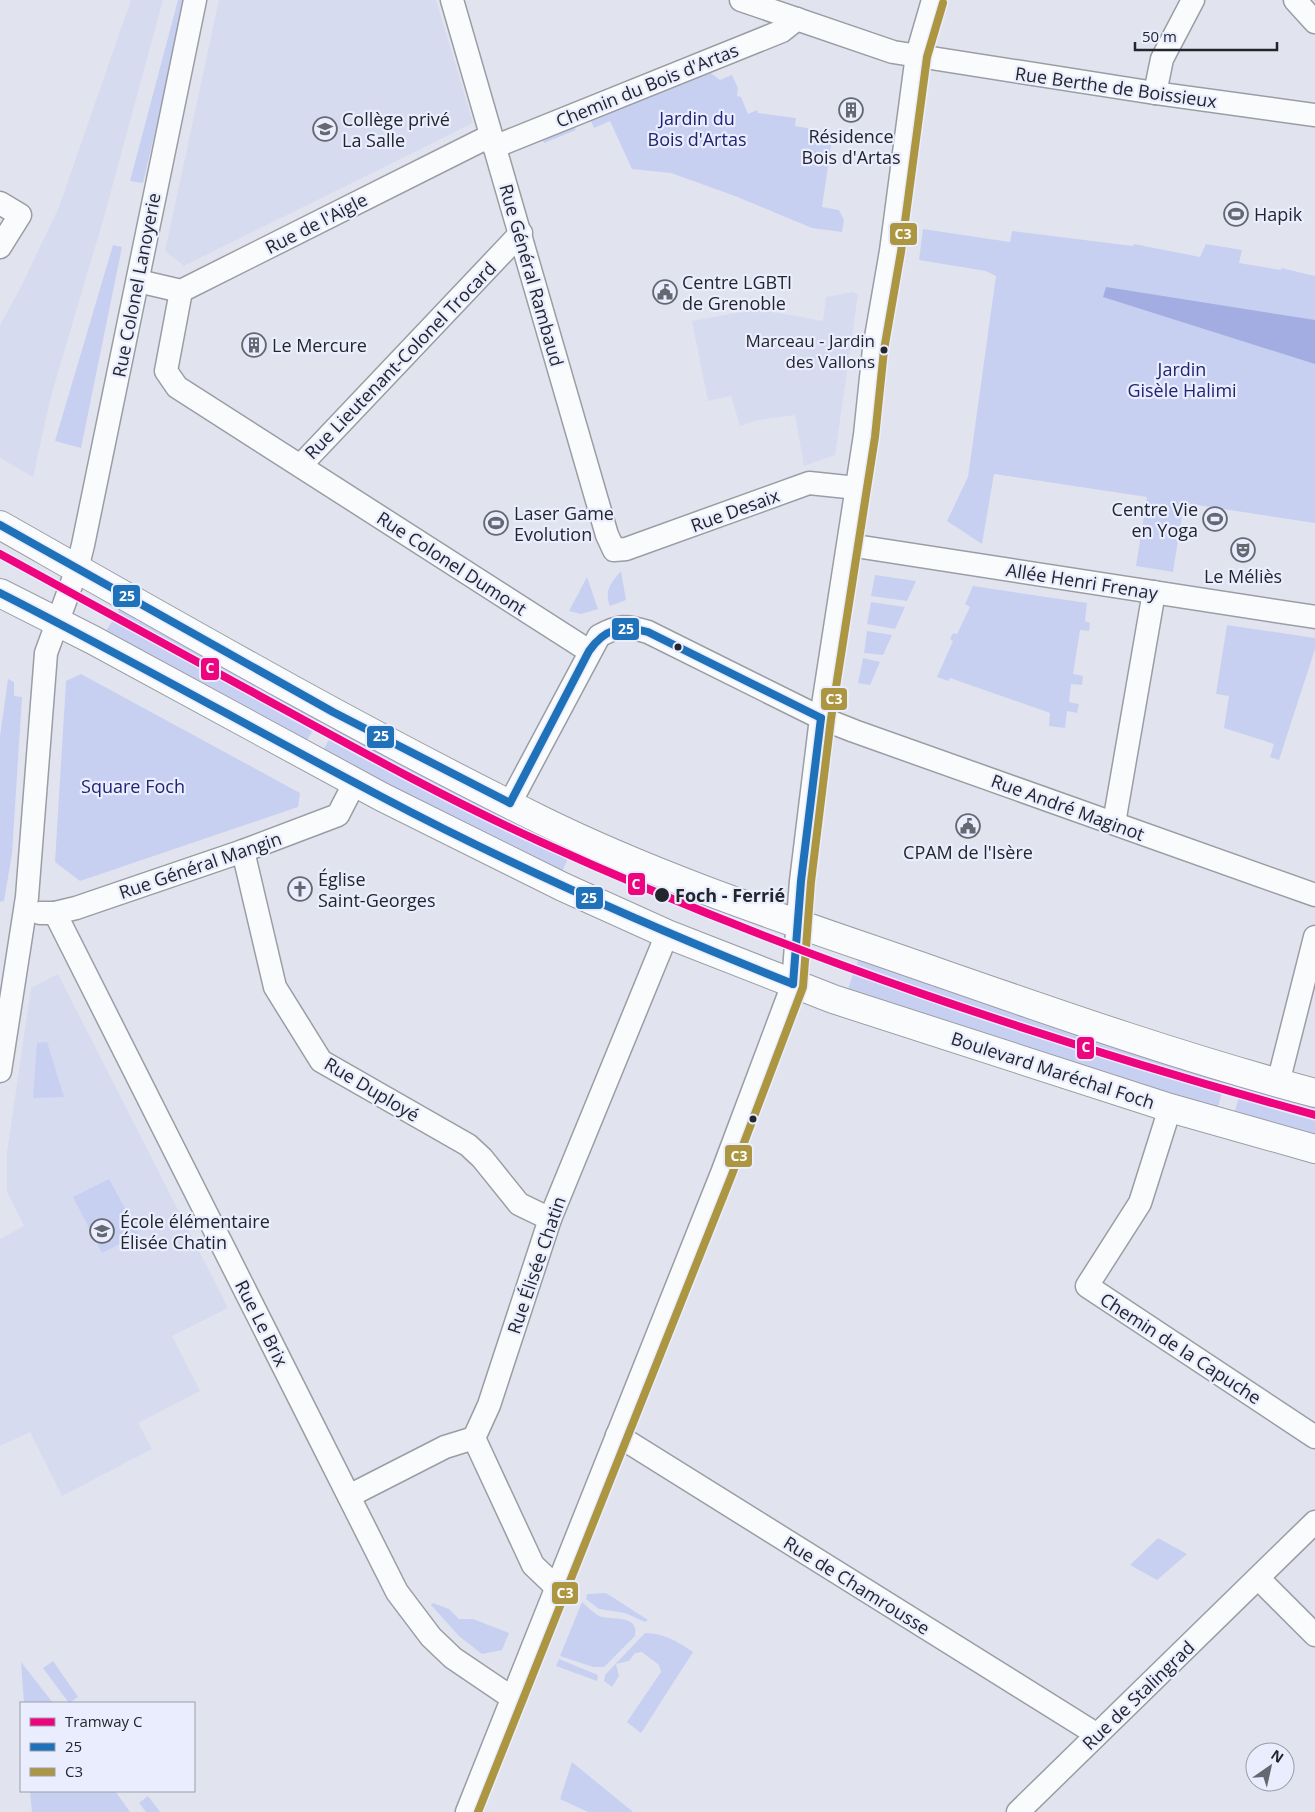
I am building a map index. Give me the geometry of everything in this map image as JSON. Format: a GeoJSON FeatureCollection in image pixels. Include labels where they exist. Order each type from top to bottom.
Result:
{"type":"FeatureCollection","features":[{"type":"Feature","properties":{"kind":"main road"},"geometry":{"type":"LineString","coordinates":[[0,525],[316,703],[540,820],[637,863],[797,923],[1010,999],[1315,1093]]}},
{"type":"Feature","properties":{"kind":"main road","name":"Boulevard Maréchal Foch"},"geometry":{"type":"LineString","coordinates":[[0,593],[93,640],[355,782],[563,887],[667,934],[793,984],[1170,1108],[1315,1149]]}},
{"type":"Feature","properties":{"kind":"street","name":"Rue Colonel Lanoyerie"},"geometry":{"type":"LineString","coordinates":[[77,569],[195,0]]}},
{"type":"Feature","properties":{"kind":"street","name":"Rue Général Rambaud"},"geometry":{"type":"LineString","coordinates":[[452,0],[492,141],[521,233],[604,526],[614,550]]}},
{"type":"Feature","properties":{"kind":"street","name":"Rue Berthe de Boissieux"},"geometry":{"type":"LineString","coordinates":[[741,0],[889,51],[1155,94],[1315,115]]}},
{"type":"Feature","properties":{"kind":"street"},"geometry":{"type":"LineString","coordinates":[[468,1812],[728,1157],[793,984],[797,923],[821,718],[849,546],[874,349],[891,251],[917,55],[933,0]]}},
{"type":"Feature","properties":{"kind":"street"},"geometry":{"type":"LineString","coordinates":[[1155,94],[1162,59],[1193,0]]}},
{"type":"Feature","properties":{"kind":"street"},"geometry":{"type":"LineString","coordinates":[[1295,0],[1315,22]]}},
{"type":"Feature","properties":{"kind":"street","name":"Chemin du Bois d'Artas"},"geometry":{"type":"LineString","coordinates":[[492,141],[782,31],[797,19]]}},
{"type":"Feature","properties":{"kind":"street","name":"Rue de l'Aigle"},"geometry":{"type":"LineString","coordinates":[[181,291],[492,141]]}},
{"type":"Feature","properties":{"kind":"street"},"geometry":{"type":"LineString","coordinates":[[0,203],[20,214],[0,247]]}},
{"type":"Feature","properties":{"kind":"street","name":"Rue Lieutenant-Colonel Trocard"},"geometry":{"type":"LineString","coordinates":[[300,465],[521,233]]}},
{"type":"Feature","properties":{"kind":"street"},"geometry":{"type":"LineString","coordinates":[[138,281],[181,291]]}},
{"type":"Feature","properties":{"kind":"street","name":"Rue Colonel Dumont"},"geometry":{"type":"LineString","coordinates":[[181,291],[166,371],[177,387],[589,651]]}},
{"type":"Feature","properties":{"kind":"street","name":"Rue Desaix"},"geometry":{"type":"LineString","coordinates":[[614,550],[621,551],[809,483],[857,488]]}},
{"type":"Feature","properties":{"kind":"street","name":"Allée Henri Frenay"},"geometry":{"type":"LineString","coordinates":[[849,546],[1315,616]]}},
{"type":"Feature","properties":{"kind":"street"},"geometry":{"type":"LineString","coordinates":[[0,1071],[24,912],[34,820],[44,666],[45,617],[77,569]]}},
{"type":"Feature","properties":{"kind":"street"},"geometry":{"type":"LineString","coordinates":[[1114,823],[1154,592]]}},
{"type":"Feature","properties":{"kind":"street"},"geometry":{"type":"LineString","coordinates":[[510,803],[589,651],[599,636],[613,629],[629,626],[648,632],[821,718]]}},
{"type":"Feature","properties":{"kind":"street","name":"Rue André Maginot"},"geometry":{"type":"LineString","coordinates":[[821,718],[1315,895]]}},
{"type":"Feature","properties":{"kind":"street","name":"Rue Général Mangin"},"geometry":{"type":"LineString","coordinates":[[24,912],[55,914],[88,904],[243,851],[338,815],[355,782]]}},
{"type":"Feature","properties":{"kind":"street","name":"Rue Duployé"},"geometry":{"type":"LineString","coordinates":[[243,851],[275,987],[320,1061],[468,1145],[482,1158],[519,1204],[550,1219]]}},
{"type":"Feature","properties":{"kind":"street","name":"Rue Le Brix"},"geometry":{"type":"LineString","coordinates":[[55,914],[397,1592],[414,1616],[453,1658],[512,1698]]}},
{"type":"Feature","properties":{"kind":"street","name":"Rue Élisée Chatin"},"geometry":{"type":"LineString","coordinates":[[474,1438],[489,1405],[550,1219],[667,934]]}},
{"type":"Feature","properties":{"kind":"street"},"geometry":{"type":"LineString","coordinates":[[1278,1083],[1315,937]]}},
{"type":"Feature","properties":{"kind":"street","name":"Chemin de la Capuche"},"geometry":{"type":"LineString","coordinates":[[1170,1108],[1140,1203],[1087,1286],[1315,1437]]}},
{"type":"Feature","properties":{"kind":"street","name":"Rue de Chamrousse"},"geometry":{"type":"LineString","coordinates":[[617,1435],[1096,1734]]}},
{"type":"Feature","properties":{"kind":"street"},"geometry":{"type":"LineString","coordinates":[[350,1496],[445,1447],[474,1438],[533,1565],[556,1587]]}},
{"type":"Feature","properties":{"kind":"street","name":"Rue de Stalingrad"},"geometry":{"type":"LineString","coordinates":[[1018,1812],[1096,1734],[1259,1579],[1315,1522]]}},
{"type":"Feature","properties":{"kind":"street"},"geometry":{"type":"LineString","coordinates":[[1259,1579],[1315,1634]]}},
{"type":"Feature","properties":{"kind":"shaded area"},"geometry":{"type":"Polygon","coordinates":[[[131,0],[163,0],[104,217],[51,396],[33,477],[0,458],[0,325],[21,287],[59,207],[131,0]]]}},
{"type":"Feature","properties":{"kind":"shaded area","name":"Collège privé La Salle"},"geometry":{"type":"Polygon","coordinates":[[[219,0],[436,0],[473,123],[184,266],[165,251],[219,0]]]}},
{"type":"Feature","properties":{"kind":"shaded area"},"geometry":{"type":"Polygon","coordinates":[[[1106,287],[1315,320],[1315,364],[1103,297],[1106,287]]]}},
{"type":"Feature","properties":{"kind":"shaded area"},"geometry":{"type":"Polygon","coordinates":[[[852,292],[858,294],[835,455],[804,466],[795,415],[758,420],[740,426],[731,396],[708,401],[692,321],[757,309],[823,321],[826,297],[852,292]]]}},
{"type":"Feature","properties":{"kind":"shaded area","name":"École élémentaire Élisée Chatin"},"geometry":{"type":"Polygon","coordinates":[[[58,974],[228,1308],[172,1336],[200,1391],[138,1423],[152,1449],[62,1496],[30,1432],[0,1446],[0,1239],[24,1226],[7,1192],[7,1152],[31,988],[58,974]]]}},
{"type":"Feature","properties":{"kind":"green space"},"geometry":{"type":"Polygon","coordinates":[[[178,0],[186,0],[143,183],[130,181],[178,0]]]}},
{"type":"Feature","properties":{"kind":"green space","name":"Jardin du Bois d'Artas"},"geometry":{"type":"Polygon","coordinates":[[[705,69],[720,80],[732,75],[738,88],[737,96],[741,97],[748,114],[757,110],[758,113],[796,118],[795,126],[833,132],[822,207],[839,210],[844,220],[842,232],[812,228],[735,196],[671,173],[632,169],[610,121],[594,128],[589,116],[705,69]]]}},
{"type":"Feature","properties":{"kind":"green space"},"geometry":{"type":"Polygon","coordinates":[[[573,123],[576,130],[544,143],[541,135],[573,123]]]}},
{"type":"Feature","properties":{"kind":"green space","name":"Jardin Gisèle Halimi"},"geometry":{"type":"Polygon","coordinates":[[[923,229],[1010,242],[1012,231],[1133,246],[1134,244],[1200,257],[1206,244],[1242,250],[1239,263],[1281,270],[1281,268],[1315,276],[1315,523],[1184,503],[1173,572],[1136,566],[1147,497],[994,474],[982,544],[947,521],[968,477],[996,276],[986,271],[919,260],[923,229]]]}},
{"type":"Feature","properties":{"kind":"green space"},"geometry":{"type":"Polygon","coordinates":[[[113,245],[122,247],[81,448],[55,441],[113,245]]]}},
{"type":"Feature","properties":{"kind":"green space"},"geometry":{"type":"Polygon","coordinates":[[[621,571],[626,600],[610,606],[608,591],[621,571]]]}},
{"type":"Feature","properties":{"kind":"green space"},"geometry":{"type":"Polygon","coordinates":[[[875,575],[916,581],[907,601],[871,596],[875,575]]]}},
{"type":"Feature","properties":{"kind":"green space"},"geometry":{"type":"Polygon","coordinates":[[[587,577],[598,609],[581,614],[569,611],[587,577]]]}},
{"type":"Feature","properties":{"kind":"green space"},"geometry":{"type":"Polygon","coordinates":[[[973,586],[1087,603],[1085,621],[1090,623],[1089,631],[1080,630],[1073,674],[1083,676],[1082,685],[1071,684],[1069,702],[1079,704],[1077,713],[1067,711],[1065,728],[1049,726],[1050,713],[950,678],[948,681],[937,677],[953,641],[950,639],[953,633],[957,634],[970,607],[965,604],[973,586]]]}},
{"type":"Feature","properties":{"kind":"green space"},"geometry":{"type":"Polygon","coordinates":[[[871,602],[905,607],[895,629],[867,624],[871,602]]]}},
{"type":"Feature","properties":{"kind":"green space"},"geometry":{"type":"Polygon","coordinates":[[[122,605],[321,716],[305,744],[105,633],[122,605]]]}},
{"type":"Feature","properties":{"kind":"green space"},"geometry":{"type":"Polygon","coordinates":[[[1227,625],[1315,638],[1315,649],[1279,760],[1270,757],[1274,744],[1224,728],[1229,696],[1216,694],[1227,625]]]}},
{"type":"Feature","properties":{"kind":"green space"},"geometry":{"type":"Polygon","coordinates":[[[867,631],[892,635],[883,655],[864,653],[867,631]]]}},
{"type":"Feature","properties":{"kind":"green space"},"geometry":{"type":"Polygon","coordinates":[[[863,658],[880,662],[870,685],[858,683],[863,658]]]}},
{"type":"Feature","properties":{"kind":"green space","name":"Square Foch"},"geometry":{"type":"Polygon","coordinates":[[[81,674],[300,793],[298,807],[80,881],[55,862],[66,681],[81,674]]]}},
{"type":"Feature","properties":{"kind":"green space"},"geometry":{"type":"Polygon","coordinates":[[[8,679],[14,682],[14,696],[22,697],[12,854],[4,901],[0,902],[0,736],[8,679]]]}},
{"type":"Feature","properties":{"kind":"green space"},"geometry":{"type":"Polygon","coordinates":[[[338,723],[575,843],[561,874],[322,752],[338,723]]]}},
{"type":"Feature","properties":{"kind":"green space"},"geometry":{"type":"Polygon","coordinates":[[[859,958],[1226,1078],[1217,1110],[999,1042],[848,989],[859,958]]]}},
{"type":"Feature","properties":{"kind":"green space"},"geometry":{"type":"Polygon","coordinates":[[[47,1042],[64,1097],[33,1098],[37,1043],[47,1042]]]}},
{"type":"Feature","properties":{"kind":"green space"},"geometry":{"type":"Polygon","coordinates":[[[1243,1083],[1315,1102],[1315,1137],[1234,1114],[1243,1083]]]}},
{"type":"Feature","properties":{"kind":"green space"},"geometry":{"type":"Polygon","coordinates":[[[109,1179],[139,1234],[102,1253],[73,1197],[109,1179]]]}},
{"type":"Feature","properties":{"kind":"green space"},"geometry":{"type":"Polygon","coordinates":[[[1158,1538],[1187,1554],[1157,1580],[1130,1565],[1158,1538]]]}},
{"type":"Feature","properties":{"kind":"green space"},"geometry":{"type":"Polygon","coordinates":[[[606,1593],[648,1620],[645,1622],[625,1613],[599,1609],[586,1599],[587,1594],[606,1593]]]}},
{"type":"Feature","properties":{"kind":"green space"},"geometry":{"type":"Polygon","coordinates":[[[582,1602],[599,1616],[625,1620],[630,1622],[635,1629],[635,1636],[604,1667],[593,1667],[560,1656],[582,1602]]]}},
{"type":"Feature","properties":{"kind":"green space"},"geometry":{"type":"Polygon","coordinates":[[[433,1603],[449,1609],[459,1619],[473,1619],[509,1633],[502,1650],[482,1654],[459,1636],[431,1605],[433,1603]]]}},
{"type":"Feature","properties":{"kind":"green space"},"geometry":{"type":"Polygon","coordinates":[[[645,1633],[665,1636],[693,1652],[641,1733],[627,1722],[661,1672],[659,1665],[642,1652],[635,1653],[629,1661],[616,1664],[619,1676],[612,1687],[604,1681],[605,1675],[645,1633]]]}},
{"type":"Feature","properties":{"kind":"green space"},"geometry":{"type":"Polygon","coordinates":[[[559,1659],[598,1675],[597,1681],[556,1666],[559,1659]]]}},
{"type":"Feature","properties":{"kind":"green space"},"geometry":{"type":"Polygon","coordinates":[[[53,1661],[78,1697],[68,1702],[43,1668],[53,1661]]]}},
{"type":"Feature","properties":{"kind":"green space"},"geometry":{"type":"Polygon","coordinates":[[[21,1662],[52,1702],[24,1702],[21,1662]]]}},
{"type":"Feature","properties":{"kind":"green space"},"geometry":{"type":"Polygon","coordinates":[[[572,1762],[633,1812],[588,1812],[560,1799],[572,1762]]]}},
{"type":"Feature","properties":{"kind":"green space"},"geometry":{"type":"Polygon","coordinates":[[[30,1792],[116,1792],[130,1812],[32,1812],[30,1792]]]}},
{"type":"Feature","properties":{"kind":"green space"},"geometry":{"type":"Polygon","coordinates":[[[148,1796],[160,1812],[146,1812],[139,1803],[148,1796]]]}},
{"type":"Feature","properties":{"kind":"tram line","name":"C"},"geometry":{"type":"LineString","coordinates":[[0,554],[429,787],[541,842],[635,883],[730,922],[922,994],[1117,1058],[1315,1115]]}},
{"type":"Feature","properties":{"kind":"transit line","name":"C3"},"geometry":{"type":"LineString","coordinates":[[478,1812],[731,1177],[803,987],[811,882],[831,719],[875,437],[884,350],[901,252],[927,57],[943,3]]}},
{"type":"Feature","properties":{"kind":"transit line","name":"25"},"geometry":{"type":"LineString","coordinates":[[0,525],[333,712],[510,803]]}},
{"type":"Feature","properties":{"kind":"transit line","name":"25"},"geometry":{"type":"LineString","coordinates":[[0,593],[430,822],[584,896],[793,984]]}},
{"type":"Feature","properties":{"kind":"transit line","name":"25"},"geometry":{"type":"LineString","coordinates":[[510,803],[589,651],[601,637],[615,630],[630,629],[648,632],[821,718]]}},
{"type":"Feature","properties":{"kind":"transit line","name":"25"},"geometry":{"type":"LineString","coordinates":[[793,984],[801,881],[821,718]]}},
{"type":"Feature","properties":{"kind":"place","name":"Résidence Bois d'Artas"},"geometry":{"type":"Point","coordinates":[851,110]}},
{"type":"Feature","properties":{"kind":"place","name":"Collège privé La Salle"},"geometry":{"type":"Point","coordinates":[325,129]}},
{"type":"Feature","properties":{"kind":"place","name":"Hapik"},"geometry":{"type":"Point","coordinates":[1236,214]}},
{"type":"Feature","properties":{"kind":"place","name":"Centre LGBTI de Grenoble"},"geometry":{"type":"Point","coordinates":[665,292]}},
{"type":"Feature","properties":{"kind":"place","name":"Le Mercure"},"geometry":{"type":"Point","coordinates":[254,345]}},
{"type":"Feature","properties":{"kind":"place","name":"Marceau - Jardin des Vallons"},"geometry":{"type":"Point","coordinates":[884,350]}},
{"type":"Feature","properties":{"kind":"place","name":"Centre Vie en Yoga"},"geometry":{"type":"Point","coordinates":[1215,519]}},
{"type":"Feature","properties":{"kind":"place","name":"Laser Game Evolution"},"geometry":{"type":"Point","coordinates":[496,523]}},
{"type":"Feature","properties":{"kind":"place","name":"Le Méliès"},"geometry":{"type":"Point","coordinates":[1243,550]}},
{"type":"Feature","properties":{"kind":"place","name":"CPAM de l'Isère"},"geometry":{"type":"Point","coordinates":[968,826]}},
{"type":"Feature","properties":{"kind":"place","name":"Église Saint-Georges"},"geometry":{"type":"Point","coordinates":[300,889]}},
{"type":"Feature","properties":{"kind":"place","name":"Foch - Ferrié"},"geometry":{"type":"Point","coordinates":[662,895]}},
{"type":"Feature","properties":{"kind":"place","name":"École élémentaire Élisée Chatin"},"geometry":{"type":"Point","coordinates":[102,1231]}}]}
